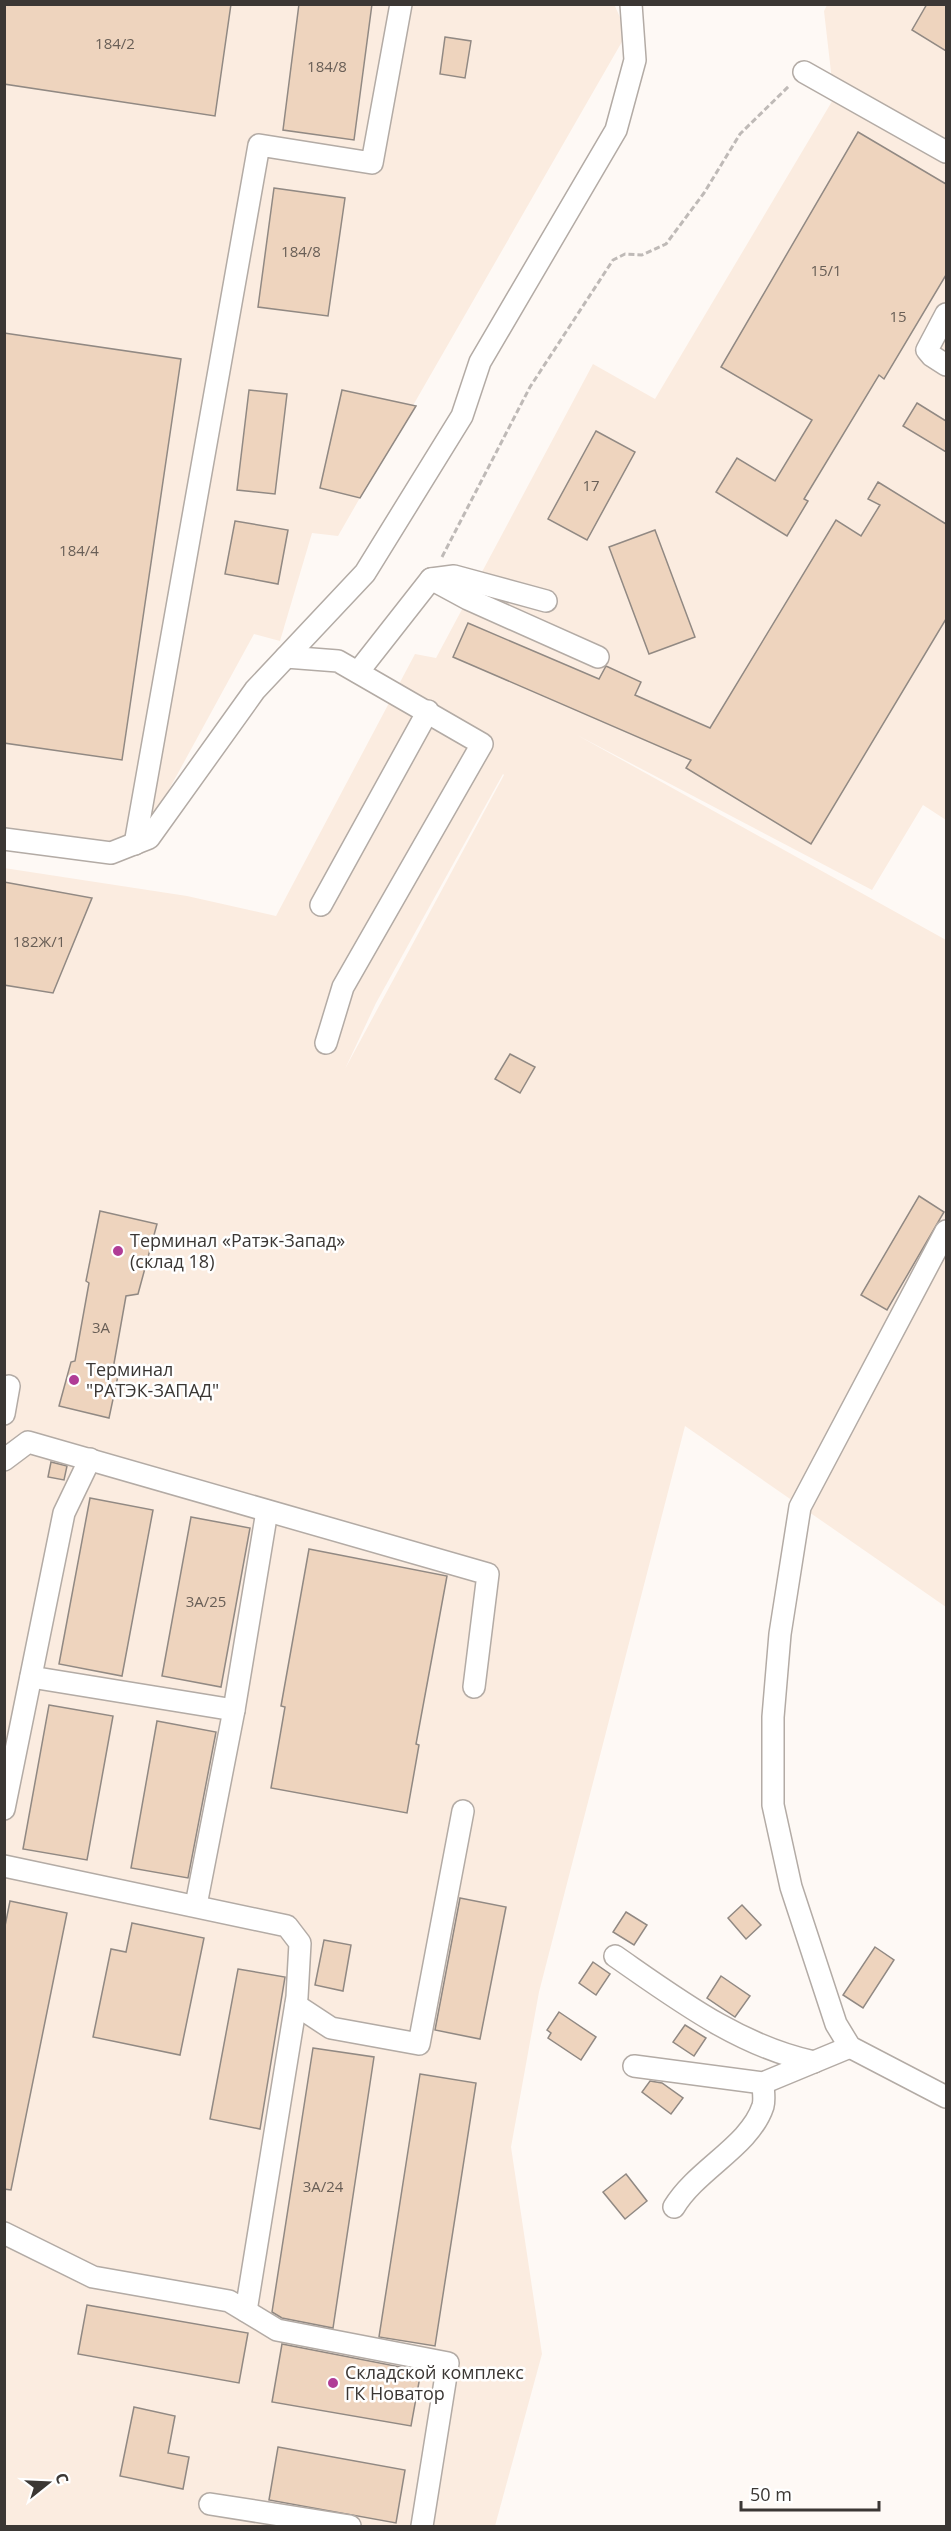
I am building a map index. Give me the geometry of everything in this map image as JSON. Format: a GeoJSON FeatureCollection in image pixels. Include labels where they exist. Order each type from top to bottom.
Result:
{"type":"FeatureCollection","features":[{"type":"Feature","properties":{"kind":"street"},"geometry":{"type":"LineString","coordinates":[[135,844],[259,145],[372,163],[400,4]]}},
{"type":"Feature","properties":{"kind":"street"},"geometry":{"type":"LineString","coordinates":[[4,839],[111,854],[149,838],[255,690],[365,573],[462,417],[480,362],[616,130],[635,60],[631,4]]}},
{"type":"Feature","properties":{"kind":"street"},"geometry":{"type":"LineString","coordinates":[[804,72],[946,152]]}},
{"type":"Feature","properties":{"kind":"street"},"geometry":{"type":"LineString","coordinates":[[946,314],[927,350],[946,365]]}},
{"type":"Feature","properties":{"kind":"street"},"geometry":{"type":"LineString","coordinates":[[358,672],[431,579],[454,576],[546,601]]}},
{"type":"Feature","properties":{"kind":"street"},"geometry":{"type":"LineString","coordinates":[[431,579],[468,599],[598,657]]}},
{"type":"Feature","properties":{"kind":"street"},"geometry":{"type":"LineString","coordinates":[[286,657],[332,659],[428,711],[482,744],[343,987],[326,1043]]}},
{"type":"Feature","properties":{"kind":"street"},"geometry":{"type":"LineString","coordinates":[[321,905],[428,711]]}},
{"type":"Feature","properties":{"kind":"street"},"geometry":{"type":"LineString","coordinates":[[946,1231],[800,1507],[780,1634],[773,1717],[774,1805],[791,1887],[836,2024],[850,2047],[946,2097]]}},
{"type":"Feature","properties":{"kind":"street"},"geometry":{"type":"LineString","coordinates":[[4,1414],[9,1386]]}},
{"type":"Feature","properties":{"kind":"street"},"geometry":{"type":"LineString","coordinates":[[4,1460],[28,1442],[488,1574],[474,1687]]}},
{"type":"Feature","properties":{"kind":"street"},"geometry":{"type":"LineString","coordinates":[[4,1809],[64,1513],[90,1459]]}},
{"type":"Feature","properties":{"kind":"street"},"geometry":{"type":"LineString","coordinates":[[195,1905],[234,1710],[267,1511]]}},
{"type":"Feature","properties":{"kind":"street"},"geometry":{"type":"LineString","coordinates":[[31,1677],[234,1710]]}},
{"type":"Feature","properties":{"kind":"street"},"geometry":{"type":"LineString","coordinates":[[296,2005],[331,2028],[419,2044],[464,1811]]}},
{"type":"Feature","properties":{"kind":"street"},"geometry":{"type":"LineString","coordinates":[[4,1866],[287,1926],[300,1943],[296,2005],[246,2311]]}},
{"type":"Feature","properties":{"kind":"street"},"geometry":{"type":"LineString","coordinates":[[615,1956],[702,2017],[780,2055],[814,2062]]}},
{"type":"Feature","properties":{"kind":"street"},"geometry":{"type":"LineString","coordinates":[[634,2066],[763,2083],[850,2047]]}},
{"type":"Feature","properties":{"kind":"street"},"geometry":{"type":"LineString","coordinates":[[674,2207],[684,2191],[752,2128],[764,2104],[763,2083]]}},
{"type":"Feature","properties":{"kind":"street"},"geometry":{"type":"LineString","coordinates":[[4,2234],[93,2277],[229,2301],[277,2330],[448,2363],[422,2526]]}},
{"type":"Feature","properties":{"kind":"street"},"geometry":{"type":"LineString","coordinates":[[210,2504],[350,2526]]}},
{"type":"Feature","properties":{"kind":"path"},"geometry":{"type":"LineString","coordinates":[[431,579],[530,387],[613,260],[625,254],[642,255],[666,244],[704,193],[740,134],[804,72]]}},
{"type":"Feature","properties":{"kind":"shaded area"},"geometry":{"type":"Polygon","coordinates":[[[614,4],[627,33],[338,536],[312,533],[280,641],[254,634],[148,828],[110,844],[5,827],[4,5],[614,4]]]}},
{"type":"Feature","properties":{"kind":"shaded area"},"geometry":{"type":"Polygon","coordinates":[[[827,5],[946,5],[946,820],[923,805],[872,890],[577,735],[946,940],[946,1607],[685,1426],[539,1992],[511,2147],[542,2354],[495,2526],[5,2526],[4,868],[187,896],[276,916],[415,654],[436,658],[593,364],[655,399],[834,98],[824,11],[827,5]],[[504,775],[376,1003],[345,1069],[504,775]]]}},
{"type":"Feature","properties":{"kind":"building"},"geometry":{"type":"Polygon","coordinates":[[[4,4],[231,4],[215,116],[4,84],[4,4]]]}},
{"type":"Feature","properties":{"kind":"building"},"geometry":{"type":"Polygon","coordinates":[[[299,4],[372,4],[354,140],[283,130],[299,4]]]}},
{"type":"Feature","properties":{"kind":"building"},"geometry":{"type":"Polygon","coordinates":[[[927,4],[946,4],[946,51],[912,30],[927,4]]]}},
{"type":"Feature","properties":{"kind":"building"},"geometry":{"type":"Polygon","coordinates":[[[445,37],[471,41],[465,78],[440,74],[445,37]]]}},
{"type":"Feature","properties":{"kind":"building"},"geometry":{"type":"Polygon","coordinates":[[[858,132],[946,184],[946,275],[884,379],[879,375],[804,499],[808,501],[787,536],[716,492],[737,458],[775,481],[812,420],[721,367],[858,132]]]}},
{"type":"Feature","properties":{"kind":"building"},"geometry":{"type":"Polygon","coordinates":[[[274,188],[345,198],[328,316],[258,307],[274,188]]]}},
{"type":"Feature","properties":{"kind":"building"},"geometry":{"type":"Polygon","coordinates":[[[4,333],[181,359],[122,760],[4,743],[4,333]]]}},
{"type":"Feature","properties":{"kind":"building"},"geometry":{"type":"Polygon","coordinates":[[[249,390],[287,394],[275,494],[237,490],[249,390]]]}},
{"type":"Feature","properties":{"kind":"building"},"geometry":{"type":"Polygon","coordinates":[[[342,390],[416,406],[360,498],[320,488],[342,390]]]}},
{"type":"Feature","properties":{"kind":"building"},"geometry":{"type":"Polygon","coordinates":[[[917,403],[946,421],[946,452],[903,426],[917,403]]]}},
{"type":"Feature","properties":{"kind":"building"},"geometry":{"type":"Polygon","coordinates":[[[596,431],[635,452],[587,540],[548,519],[596,431]]]}},
{"type":"Feature","properties":{"kind":"building"},"geometry":{"type":"Polygon","coordinates":[[[878,482],[946,524],[946,619],[811,844],[686,768],[691,760],[453,657],[468,623],[599,679],[606,666],[641,682],[635,695],[710,728],[836,520],[861,536],[880,505],[868,499],[878,482]]]}},
{"type":"Feature","properties":{"kind":"building"},"geometry":{"type":"Polygon","coordinates":[[[235,521],[288,530],[278,584],[225,574],[235,521]]]}},
{"type":"Feature","properties":{"kind":"building"},"geometry":{"type":"Polygon","coordinates":[[[655,530],[695,637],[649,654],[609,547],[655,530]]]}},
{"type":"Feature","properties":{"kind":"building"},"geometry":{"type":"Polygon","coordinates":[[[4,882],[92,898],[53,993],[4,985],[4,882]]]}},
{"type":"Feature","properties":{"kind":"building"},"geometry":{"type":"Polygon","coordinates":[[[510,1054],[535,1067],[520,1093],[495,1079],[510,1054]]]}},
{"type":"Feature","properties":{"kind":"building"},"geometry":{"type":"Polygon","coordinates":[[[919,1196],[944,1212],[887,1310],[861,1295],[919,1196]]]}},
{"type":"Feature","properties":{"kind":"building"},"geometry":{"type":"Polygon","coordinates":[[[100,1211],[157,1224],[138,1294],[126,1296],[113,1369],[119,1371],[109,1418],[59,1406],[71,1362],[75,1361],[89,1283],[86,1281],[100,1211]]]}},
{"type":"Feature","properties":{"kind":"building"},"geometry":{"type":"Polygon","coordinates":[[[51,1462],[67,1466],[64,1480],[48,1477],[51,1462]]]}},
{"type":"Feature","properties":{"kind":"building"},"geometry":{"type":"Polygon","coordinates":[[[90,1498],[153,1510],[122,1676],[59,1664],[90,1498]]]}},
{"type":"Feature","properties":{"kind":"building"},"geometry":{"type":"Polygon","coordinates":[[[191,1517],[250,1528],[221,1687],[162,1676],[191,1517]]]}},
{"type":"Feature","properties":{"kind":"building"},"geometry":{"type":"Polygon","coordinates":[[[309,1549],[447,1576],[416,1744],[419,1745],[407,1813],[271,1788],[285,1707],[281,1706],[309,1549]]]}},
{"type":"Feature","properties":{"kind":"building"},"geometry":{"type":"Polygon","coordinates":[[[49,1705],[113,1716],[87,1860],[23,1849],[49,1705]]]}},
{"type":"Feature","properties":{"kind":"building"},"geometry":{"type":"Polygon","coordinates":[[[157,1721],[216,1732],[188,1878],[131,1868],[157,1721]]]}},
{"type":"Feature","properties":{"kind":"building"},"geometry":{"type":"Polygon","coordinates":[[[460,1898],[506,1907],[480,2039],[435,2030],[460,1898]]]}},
{"type":"Feature","properties":{"kind":"building"},"geometry":{"type":"Polygon","coordinates":[[[10,1901],[67,1913],[11,2190],[4,2189],[4,1931],[10,1901]]]}},
{"type":"Feature","properties":{"kind":"building"},"geometry":{"type":"Polygon","coordinates":[[[742,1905],[761,1925],[746,1939],[728,1918],[742,1905]]]}},
{"type":"Feature","properties":{"kind":"building"},"geometry":{"type":"Polygon","coordinates":[[[626,1912],[647,1925],[634,1945],[613,1932],[626,1912]]]}},
{"type":"Feature","properties":{"kind":"building"},"geometry":{"type":"Polygon","coordinates":[[[132,1923],[204,1938],[180,2055],[93,2037],[111,1949],[126,1952],[132,1923]]]}},
{"type":"Feature","properties":{"kind":"building"},"geometry":{"type":"Polygon","coordinates":[[[324,1940],[351,1945],[343,1991],[315,1985],[324,1940]]]}},
{"type":"Feature","properties":{"kind":"building"},"geometry":{"type":"Polygon","coordinates":[[[875,1947],[894,1960],[863,2008],[843,1995],[875,1947]]]}},
{"type":"Feature","properties":{"kind":"building"},"geometry":{"type":"Polygon","coordinates":[[[593,1962],[610,1974],[596,1995],[579,1983],[593,1962]]]}},
{"type":"Feature","properties":{"kind":"building"},"geometry":{"type":"Polygon","coordinates":[[[238,1969],[285,1977],[260,2129],[210,2119],[238,1969]]]}},
{"type":"Feature","properties":{"kind":"building"},"geometry":{"type":"Polygon","coordinates":[[[721,1976],[750,1996],[735,2017],[707,1998],[721,1976]]]}},
{"type":"Feature","properties":{"kind":"building"},"geometry":{"type":"Polygon","coordinates":[[[559,2012],[596,2037],[581,2060],[548,2038],[551,2033],[547,2030],[559,2012]]]}},
{"type":"Feature","properties":{"kind":"building"},"geometry":{"type":"Polygon","coordinates":[[[685,2025],[706,2038],[694,2056],[673,2042],[685,2025]]]}},
{"type":"Feature","properties":{"kind":"building"},"geometry":{"type":"Polygon","coordinates":[[[313,2048],[374,2057],[333,2328],[282,2318],[272,2312],[313,2048]]]}},
{"type":"Feature","properties":{"kind":"building"},"geometry":{"type":"Polygon","coordinates":[[[420,2074],[476,2083],[435,2346],[379,2337],[420,2074]]]}},
{"type":"Feature","properties":{"kind":"building"},"geometry":{"type":"Polygon","coordinates":[[[650,2081],[662,2083],[683,2098],[671,2114],[642,2092],[650,2081]]]}},
{"type":"Feature","properties":{"kind":"building"},"geometry":{"type":"Polygon","coordinates":[[[626,2174],[647,2201],[625,2219],[603,2192],[626,2174]]]}},
{"type":"Feature","properties":{"kind":"building"},"geometry":{"type":"Polygon","coordinates":[[[87,2305],[248,2333],[239,2383],[78,2354],[87,2305]]]}},
{"type":"Feature","properties":{"kind":"building"},"geometry":{"type":"Polygon","coordinates":[[[282,2344],[421,2371],[411,2426],[272,2402],[282,2344]]]}},
{"type":"Feature","properties":{"kind":"building"},"geometry":{"type":"Polygon","coordinates":[[[134,2407],[175,2416],[168,2453],[189,2457],[183,2489],[120,2476],[134,2407]]]}},
{"type":"Feature","properties":{"kind":"building"},"geometry":{"type":"Polygon","coordinates":[[[278,2447],[405,2470],[396,2523],[269,2500],[278,2447]]]}},
{"type":"Feature","properties":{"kind":"place","name":"Терминал «Ратэк-Запад» (склад 18)"},"geometry":{"type":"Point","coordinates":[118,1251]}},
{"type":"Feature","properties":{"kind":"place","name":"Терминал \"РАТЭК-ЗАПАД\""},"geometry":{"type":"Point","coordinates":[74,1380]}},
{"type":"Feature","properties":{"kind":"place","name":"Складской комплекс ГК Новатор"},"geometry":{"type":"Point","coordinates":[333,2383]}}]}
